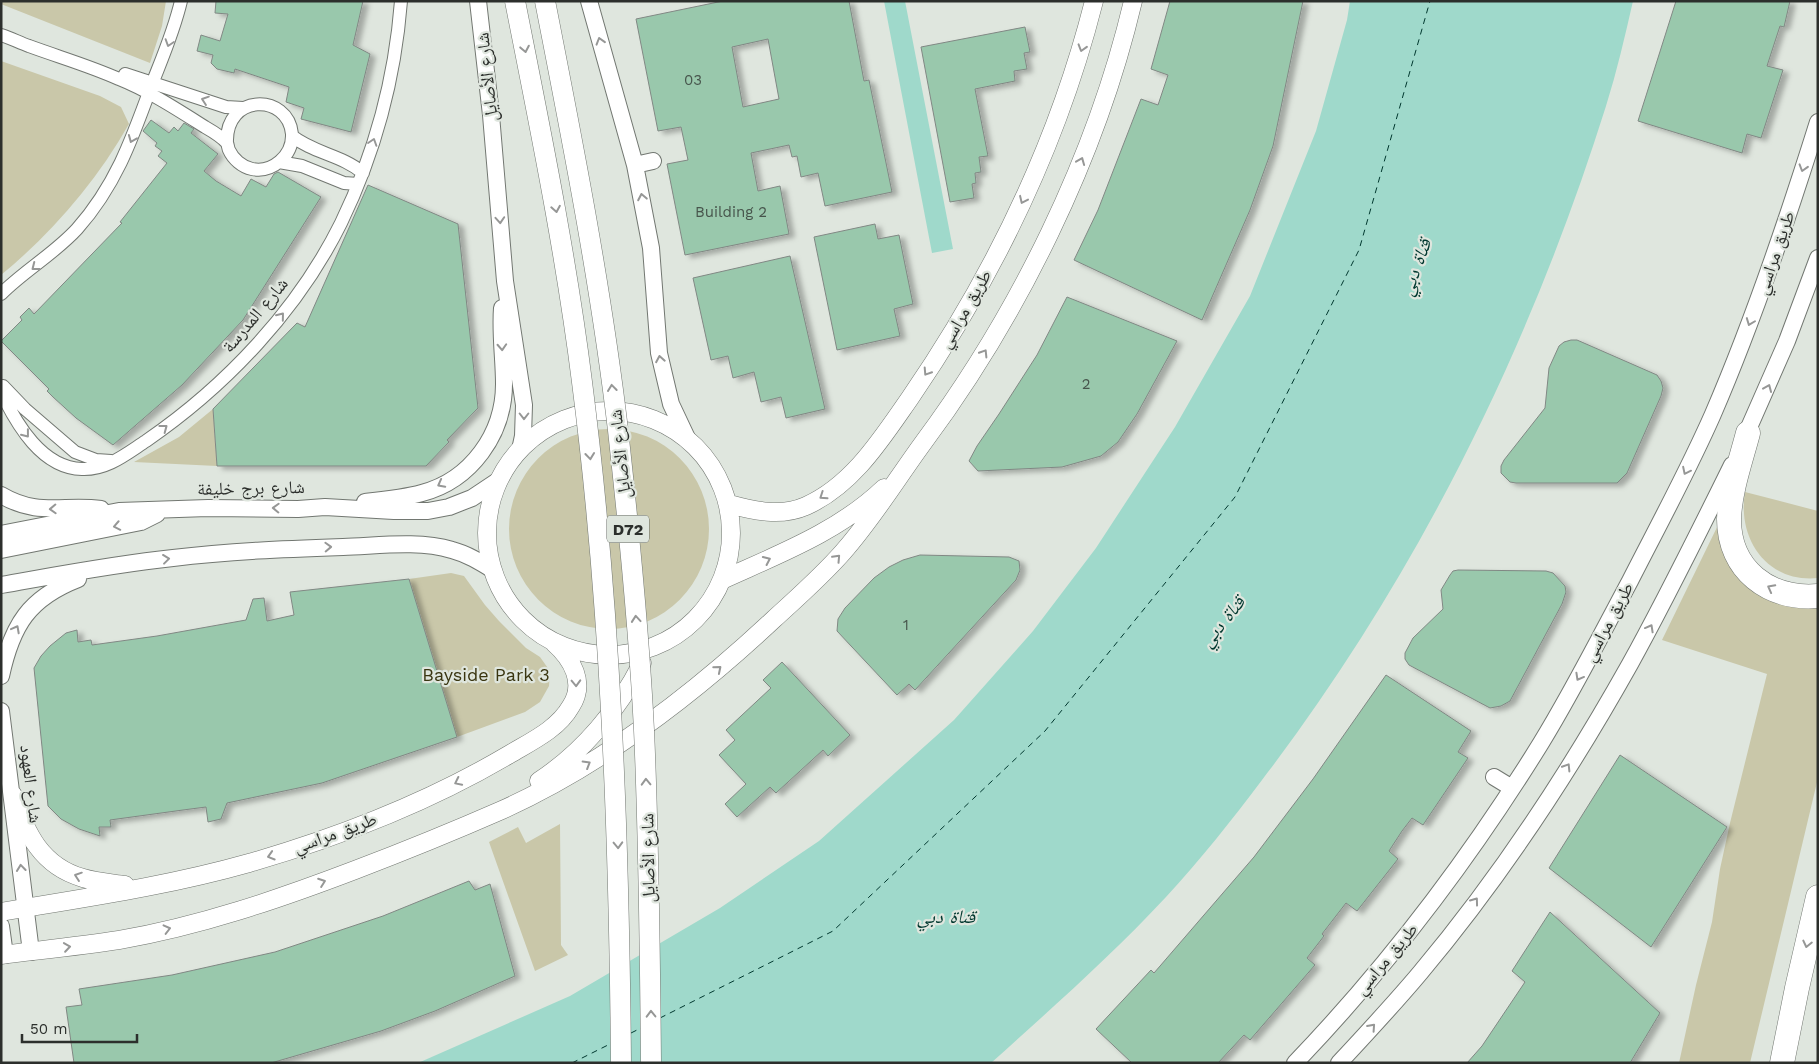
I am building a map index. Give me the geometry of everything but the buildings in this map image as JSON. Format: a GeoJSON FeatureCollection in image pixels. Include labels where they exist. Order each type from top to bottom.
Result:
{"type":"FeatureCollection","features":[{"type":"Feature","properties":{"kind":"highway"},"geometry":{"type":"LineString","coordinates":[[1748,433],[1731,499],[1729,519],[1730,534],[1734,547],[1748,571],[1770,589],[1802,598],[1818,596]]}},
{"type":"Feature","properties":{"kind":"highway"},"geometry":{"type":"LineString","coordinates":[[1782,1063],[1818,897]]}},
{"type":"Feature","properties":{"kind":"main road","name":"شارع الأصايل"},"geometry":{"type":"LineString","coordinates":[[515,1],[552,188],[570,295],[587,426],[604,594],[616,804],[621,1063]]}},
{"type":"Feature","properties":{"kind":"main road","name":"شارع الأصايل"},"geometry":{"type":"LineString","coordinates":[[545,1],[581,182],[596,272],[616,412],[629,536],[646,774],[651,1063]]}},
{"type":"Feature","properties":{"kind":"main road","name":"طريق مراسي"},"geometry":{"type":"LineString","coordinates":[[729,504],[766,513],[786,512],[806,506],[840,484],[855,470],[882,438],[953,332],[1007,233],[1053,130],[1073,78],[1094,1]]}},
{"type":"Feature","properties":{"kind":"main road"},"geometry":{"type":"LineString","coordinates":[[3,955],[119,940],[159,931],[275,899],[366,865],[504,809],[595,759],[644,727],[709,677],[840,556],[876,512],[991,342],[1039,254],[1089,139],[1114,70],[1132,1]]}},
{"type":"Feature","properties":{"kind":"main road"},"geometry":{"type":"LineString","coordinates":[[601,411],[632,413],[661,422],[687,438],[713,467],[729,504],[732,542],[722,580],[705,610],[680,633],[649,649],[617,655],[584,653],[554,642],[534,629],[516,612],[502,592],[493,570],[488,544],[488,519],[496,482],[520,450],[543,431],[571,417],[601,411]]}},
{"type":"Feature","properties":{"kind":"main road"},"geometry":{"type":"LineString","coordinates":[[722,580],[833,528],[872,499],[906,465]]}},
{"type":"Feature","properties":{"kind":"main road","name":"طريق مراسي"},"geometry":{"type":"LineString","coordinates":[[1,912],[143,887],[248,863],[350,830],[464,780],[532,742],[562,718],[573,704],[577,687],[575,670],[567,654],[554,642]]}},
{"type":"Feature","properties":{"kind":"main road"},"geometry":{"type":"LineString","coordinates":[[481,818],[545,777],[571,756],[595,732],[616,707],[634,679],[649,649]]}},
{"type":"Feature","properties":{"kind":"main road"},"geometry":{"type":"LineString","coordinates":[[13,795],[32,840],[58,868],[92,880],[143,887]]}},
{"type":"Feature","properties":{"kind":"street"},"geometry":{"type":"LineString","coordinates":[[1,294],[52,254],[76,229],[98,202],[117,172],[132,141],[165,55],[181,1]]}},
{"type":"Feature","properties":{"kind":"street","name":"شارع المدرسة"},"geometry":{"type":"LineString","coordinates":[[1,392],[11,411],[33,442],[46,456],[57,463],[81,469],[94,469],[118,460],[153,436],[200,399],[228,373],[269,330],[298,294],[328,248],[360,179],[382,116],[395,58],[401,1]]}},
{"type":"Feature","properties":{"kind":"street","name":"شارع الأصايل"},"geometry":{"type":"LineString","coordinates":[[478,1],[496,171],[505,281],[524,406],[520,450]]}},
{"type":"Feature","properties":{"kind":"street"},"geometry":{"type":"LineString","coordinates":[[589,1],[635,165],[651,248],[659,353],[671,404],[687,438]]}},
{"type":"Feature","properties":{"kind":"street"},"geometry":{"type":"LineString","coordinates":[[1,35],[120,79],[151,88],[226,107],[243,108],[259,104],[275,108],[287,120],[292,136],[286,155],[280,162],[262,170],[243,166],[235,160],[226,143],[151,88]]}},
{"type":"Feature","properties":{"kind":"street"},"geometry":{"type":"LineString","coordinates":[[226,143],[228,124],[243,108]]}},
{"type":"Feature","properties":{"kind":"street","name":"طريق مراسي"},"geometry":{"type":"LineString","coordinates":[[1295,1063],[1405,938],[1474,847],[1545,736],[1602,636],[1712,416],[1780,242],[1818,122]]}},
{"type":"Feature","properties":{"kind":"street"},"geometry":{"type":"LineString","coordinates":[[280,162],[295,164],[344,183],[360,179],[350,164],[319,151],[292,136]]}},
{"type":"Feature","properties":{"kind":"street"},"geometry":{"type":"LineString","coordinates":[[312,170],[319,151]]}},
{"type":"Feature","properties":{"kind":"street"},"geometry":{"type":"LineString","coordinates":[[635,165],[653,161]]}},
{"type":"Feature","properties":{"kind":"street","name":"طريق مراسي"},"geometry":{"type":"LineString","coordinates":[[1339,1063],[1420,972],[1469,911],[1552,792],[1592,729],[1652,624],[1748,433],[1787,341],[1818,258]]}},
{"type":"Feature","properties":{"kind":"street"},"geometry":{"type":"LineString","coordinates":[[325,507],[390,499],[424,492],[455,477],[471,466],[482,452],[495,428],[502,403],[504,384],[501,324],[505,281]]}},
{"type":"Feature","properties":{"kind":"street"},"geometry":{"type":"LineString","coordinates":[[1,384],[25,409],[75,452],[96,460],[118,460]]}},
{"type":"Feature","properties":{"kind":"street","name":"شارع برج خليفة"},"geometry":{"type":"LineString","coordinates":[[1,534],[118,511],[325,507],[428,511],[449,507],[472,498],[496,482]]}},
{"type":"Feature","properties":{"kind":"street"},"geometry":{"type":"LineString","coordinates":[[1,495],[15,502],[38,509],[86,507],[118,511]]}},
{"type":"Feature","properties":{"kind":"street"},"geometry":{"type":"LineString","coordinates":[[1,550],[141,522],[163,510]]}},
{"type":"Feature","properties":{"kind":"street"},"geometry":{"type":"LineString","coordinates":[[1,585],[118,565],[230,552],[286,548],[430,546],[452,550],[473,558],[493,570]]}},
{"type":"Feature","properties":{"kind":"street"},"geometry":{"type":"LineString","coordinates":[[1,676],[12,638],[21,621],[32,607],[61,586],[118,565]]}},
{"type":"Feature","properties":{"kind":"street","name":"شارع العهود"},"geometry":{"type":"LineString","coordinates":[[1,711],[13,795],[31,952]]}},
{"type":"Feature","properties":{"kind":"street"},"geometry":{"type":"LineString","coordinates":[[1494,777],[1512,788]]}},
{"type":"Feature","properties":{"kind":"street"},"geometry":{"type":"LineString","coordinates":[[1,926],[3,955]]}},
{"type":"Feature","properties":{"kind":"green space"},"geometry":{"type":"Polygon","coordinates":[[[1,1],[166,1],[162,26],[150,63],[1,4],[1,1]]]}},
{"type":"Feature","properties":{"kind":"green space"},"geometry":{"type":"Polygon","coordinates":[[[1,61],[100,96],[121,107],[129,124],[102,166],[72,206],[38,242],[1,275],[1,61]]]}},
{"type":"Feature","properties":{"kind":"green space"},"geometry":{"type":"Polygon","coordinates":[[[213,409],[217,466],[134,462],[179,437],[213,409]]]}},
{"type":"Feature","properties":{"kind":"green space"},"geometry":{"type":"Polygon","coordinates":[[[609,429],[628,431],[656,441],[672,452],[686,466],[701,491],[707,510],[709,529],[707,548],[697,576],[686,592],[672,606],[647,621],[628,627],[609,629],[590,627],[562,617],[546,606],[532,592],[517,567],[511,548],[509,529],[511,510],[521,482],[532,466],[546,452],[571,437],[590,431],[609,429]]]}},
{"type":"Feature","properties":{"kind":"green space"},"geometry":{"type":"Polygon","coordinates":[[[1745,492],[1818,511],[1818,578],[1800,578],[1784,573],[1770,565],[1759,554],[1751,541],[1746,526],[1745,492]]]}},
{"type":"Feature","properties":{"kind":"green space"},"geometry":{"type":"Polygon","coordinates":[[[1721,519],[1729,550],[1818,605],[1818,778],[1750,1063],[1679,1063],[1712,922],[1720,869],[1730,823],[1767,674],[1662,640],[1721,519]]]}},
{"type":"Feature","properties":{"kind":"green space","name":"Bayside Park 3"},"geometry":{"type":"Polygon","coordinates":[[[451,573],[464,576],[499,621],[526,648],[540,657],[550,671],[549,686],[540,702],[525,712],[457,737],[409,579],[451,573]]]}},
{"type":"Feature","properties":{"kind":"green space"},"geometry":{"type":"Polygon","coordinates":[[[560,824],[561,945],[568,955],[535,971],[489,842],[518,827],[526,843],[560,824]]]}},
{"type":"Feature","properties":{"kind":"water"},"geometry":{"type":"Polygon","coordinates":[[[884,1],[905,1],[953,249],[932,253],[884,1]]]}},
{"type":"Feature","properties":{"kind":"water","name":"قناة دبي"},"geometry":{"type":"Polygon","coordinates":[[[1350,1],[1633,1],[1610,93],[1576,196],[1542,285],[1505,372],[1464,458],[1419,541],[1370,623],[1318,703],[1239,810],[1179,883],[1102,961],[991,1063],[418,1063],[570,996],[720,908],[819,841],[954,720],[1033,631],[1096,548],[1175,427],[1250,296],[1316,131],[1347,20],[1350,1]]]}},
{"type":"Feature","properties":{"kind":"ferry route"},"geometry":{"type":"LineString","coordinates":[[660,1018],[833,931],[1045,731],[1235,497],[1359,250],[1430,1]]}},
{"type":"Feature","properties":{"kind":"ferry route"},"geometry":{"type":"LineString","coordinates":[[631,1033],[641,1028]]}},
{"type":"Feature","properties":{"kind":"ferry route"},"geometry":{"type":"LineString","coordinates":[[572,1063],[612,1043]]}}]}
